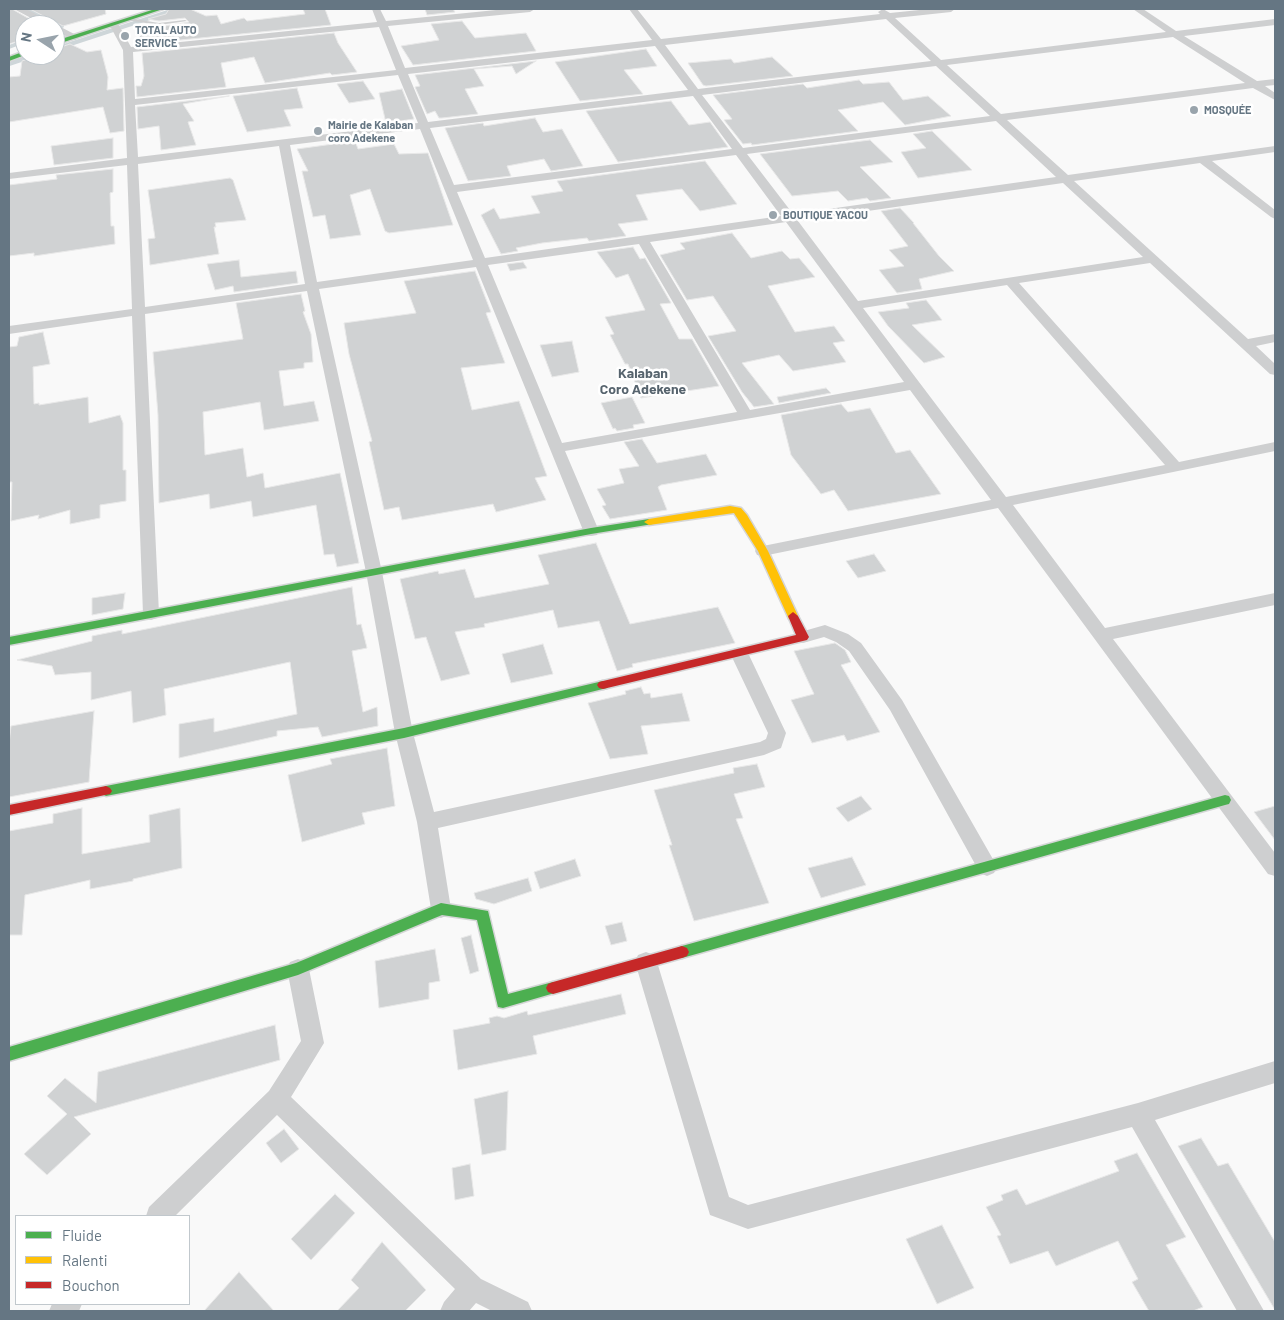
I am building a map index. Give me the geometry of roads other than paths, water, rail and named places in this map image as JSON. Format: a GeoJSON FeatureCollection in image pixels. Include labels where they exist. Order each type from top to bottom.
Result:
{"type":"FeatureCollection","features":[{"type":"Feature","properties":{"kind":"street"},"geometry":{"type":"LineString","coordinates":[[19,9],[31,15]]}},
{"type":"Feature","properties":{"kind":"street"},"geometry":{"type":"LineString","coordinates":[[65,40],[160,9]]}},
{"type":"Feature","properties":{"kind":"street"},"geometry":{"type":"LineString","coordinates":[[376,9],[591,531]]}},
{"type":"Feature","properties":{"kind":"street"},"geometry":{"type":"LineString","coordinates":[[128,50],[530,9]]}},
{"type":"Feature","properties":{"kind":"street"},"geometry":{"type":"LineString","coordinates":[[633,9],[1275,868]]}},
{"type":"Feature","properties":{"kind":"street"},"geometry":{"type":"LineString","coordinates":[[880,9],[1275,371]]}},
{"type":"Feature","properties":{"kind":"street"},"geometry":{"type":"LineString","coordinates":[[130,102],[951,9]]}},
{"type":"Feature","properties":{"kind":"street"},"geometry":{"type":"LineString","coordinates":[[1137,9],[1275,97]]}},
{"type":"Feature","properties":{"kind":"street"},"geometry":{"type":"LineString","coordinates":[[9,176],[695,91],[1275,22]]}},
{"type":"Feature","properties":{"kind":"street"},"geometry":{"type":"LineString","coordinates":[[114,24],[128,50],[151,614]]}},
{"type":"Feature","properties":{"kind":"street"},"geometry":{"type":"LineString","coordinates":[[65,32],[75,37]]}},
{"type":"Feature","properties":{"kind":"street"},"geometry":{"type":"LineString","coordinates":[[450,189],[1275,82]]}},
{"type":"Feature","properties":{"kind":"street"},"geometry":{"type":"LineString","coordinates":[[284,142],[312,287],[374,572],[404,733],[427,822],[441,910]]}},
{"type":"Feature","properties":{"kind":"street"},"geometry":{"type":"LineString","coordinates":[[9,330],[1275,149]]}},
{"type":"Feature","properties":{"kind":"street"},"geometry":{"type":"LineString","coordinates":[[1202,159],[1275,215]]}},
{"type":"Feature","properties":{"kind":"street"},"geometry":{"type":"LineString","coordinates":[[642,239],[745,414]]}},
{"type":"Feature","properties":{"kind":"street"},"geometry":{"type":"LineString","coordinates":[[855,305],[1153,259]]}},
{"type":"Feature","properties":{"kind":"street"},"geometry":{"type":"LineString","coordinates":[[1009,280],[1176,468]]}},
{"type":"Feature","properties":{"kind":"street"},"geometry":{"type":"LineString","coordinates":[[1246,344],[1275,338]]}},
{"type":"Feature","properties":{"kind":"street"},"geometry":{"type":"LineString","coordinates":[[557,448],[914,385]]}},
{"type":"Feature","properties":{"kind":"street"},"geometry":{"type":"LineString","coordinates":[[763,552],[1275,447]]}},
{"type":"Feature","properties":{"kind":"street"},"geometry":{"type":"LineString","coordinates":[[9,641],[591,531],[730,509],[737,510],[742,514],[763,552],[803,637]]}},
{"type":"Feature","properties":{"kind":"street"},"geometry":{"type":"LineString","coordinates":[[1102,635],[1275,599]]}},
{"type":"Feature","properties":{"kind":"street"},"geometry":{"type":"LineString","coordinates":[[9,810],[404,733],[825,632],[842,638],[854,647],[896,705],[987,867]]}},
{"type":"Feature","properties":{"kind":"street"},"geometry":{"type":"LineString","coordinates":[[427,822],[764,748],[774,743],[776,733],[739,652]]}},
{"type":"Feature","properties":{"kind":"street"},"geometry":{"type":"LineString","coordinates":[[9,1054],[298,969],[441,910],[483,915],[503,1002],[1225,800]]}},
{"type":"Feature","properties":{"kind":"street"},"geometry":{"type":"LineString","coordinates":[[646,962],[719,1206],[748,1217],[1138,1114],[1275,1072]]}},
{"type":"Feature","properties":{"kind":"street"},"geometry":{"type":"LineString","coordinates":[[159,1215],[277,1099],[313,1043],[298,969]]}},
{"type":"Feature","properties":{"kind":"street"},"geometry":{"type":"LineString","coordinates":[[277,1099],[472,1288],[519,1311]]}},
{"type":"Feature","properties":{"kind":"street"},"geometry":{"type":"LineString","coordinates":[[1138,1114],[1251,1311]]}},
{"type":"Feature","properties":{"kind":"street"},"geometry":{"type":"LineString","coordinates":[[453,1311],[472,1288]]}},
{"type":"Feature","properties":{"kind":"lane"},"geometry":{"type":"LineString","coordinates":[[127,19],[159,24],[185,21]]}},
{"type":"Feature","properties":{"kind":"waterway"},"geometry":{"type":"LineString","coordinates":[[28,9],[40,15]]}},
{"type":"Feature","properties":{"kind":"waterway"},"geometry":{"type":"LineString","coordinates":[[65,46],[171,11]]}},
{"type":"Feature","properties":{"kind":"waterway"},"geometry":{"type":"LineString","coordinates":[[9,47],[15,45]]}},
{"type":"Feature","properties":{"kind":"waterway"},"geometry":{"type":"LineString","coordinates":[[9,64],[15,62]]}},
{"type":"Feature","properties":{"kind":"place","name":"TOTAL AUTO SERVICE"},"geometry":{"type":"Point","coordinates":[125,36]}},
{"type":"Feature","properties":{"kind":"place","name":"MOSQUÉE"},"geometry":{"type":"Point","coordinates":[1194,110]}},
{"type":"Feature","properties":{"kind":"place","name":"Mairie de Kalaban coro Adekene"},"geometry":{"type":"Point","coordinates":[318,131]}},
{"type":"Feature","properties":{"kind":"place","name":"BOUTIQUE YACOU"},"geometry":{"type":"Point","coordinates":[773,215]}},
{"type":"Feature","properties":{"kind":"district","name":"Kalaban Coro Adekene"},"geometry":{"type":"Point","coordinates":[643,382]}}]}
